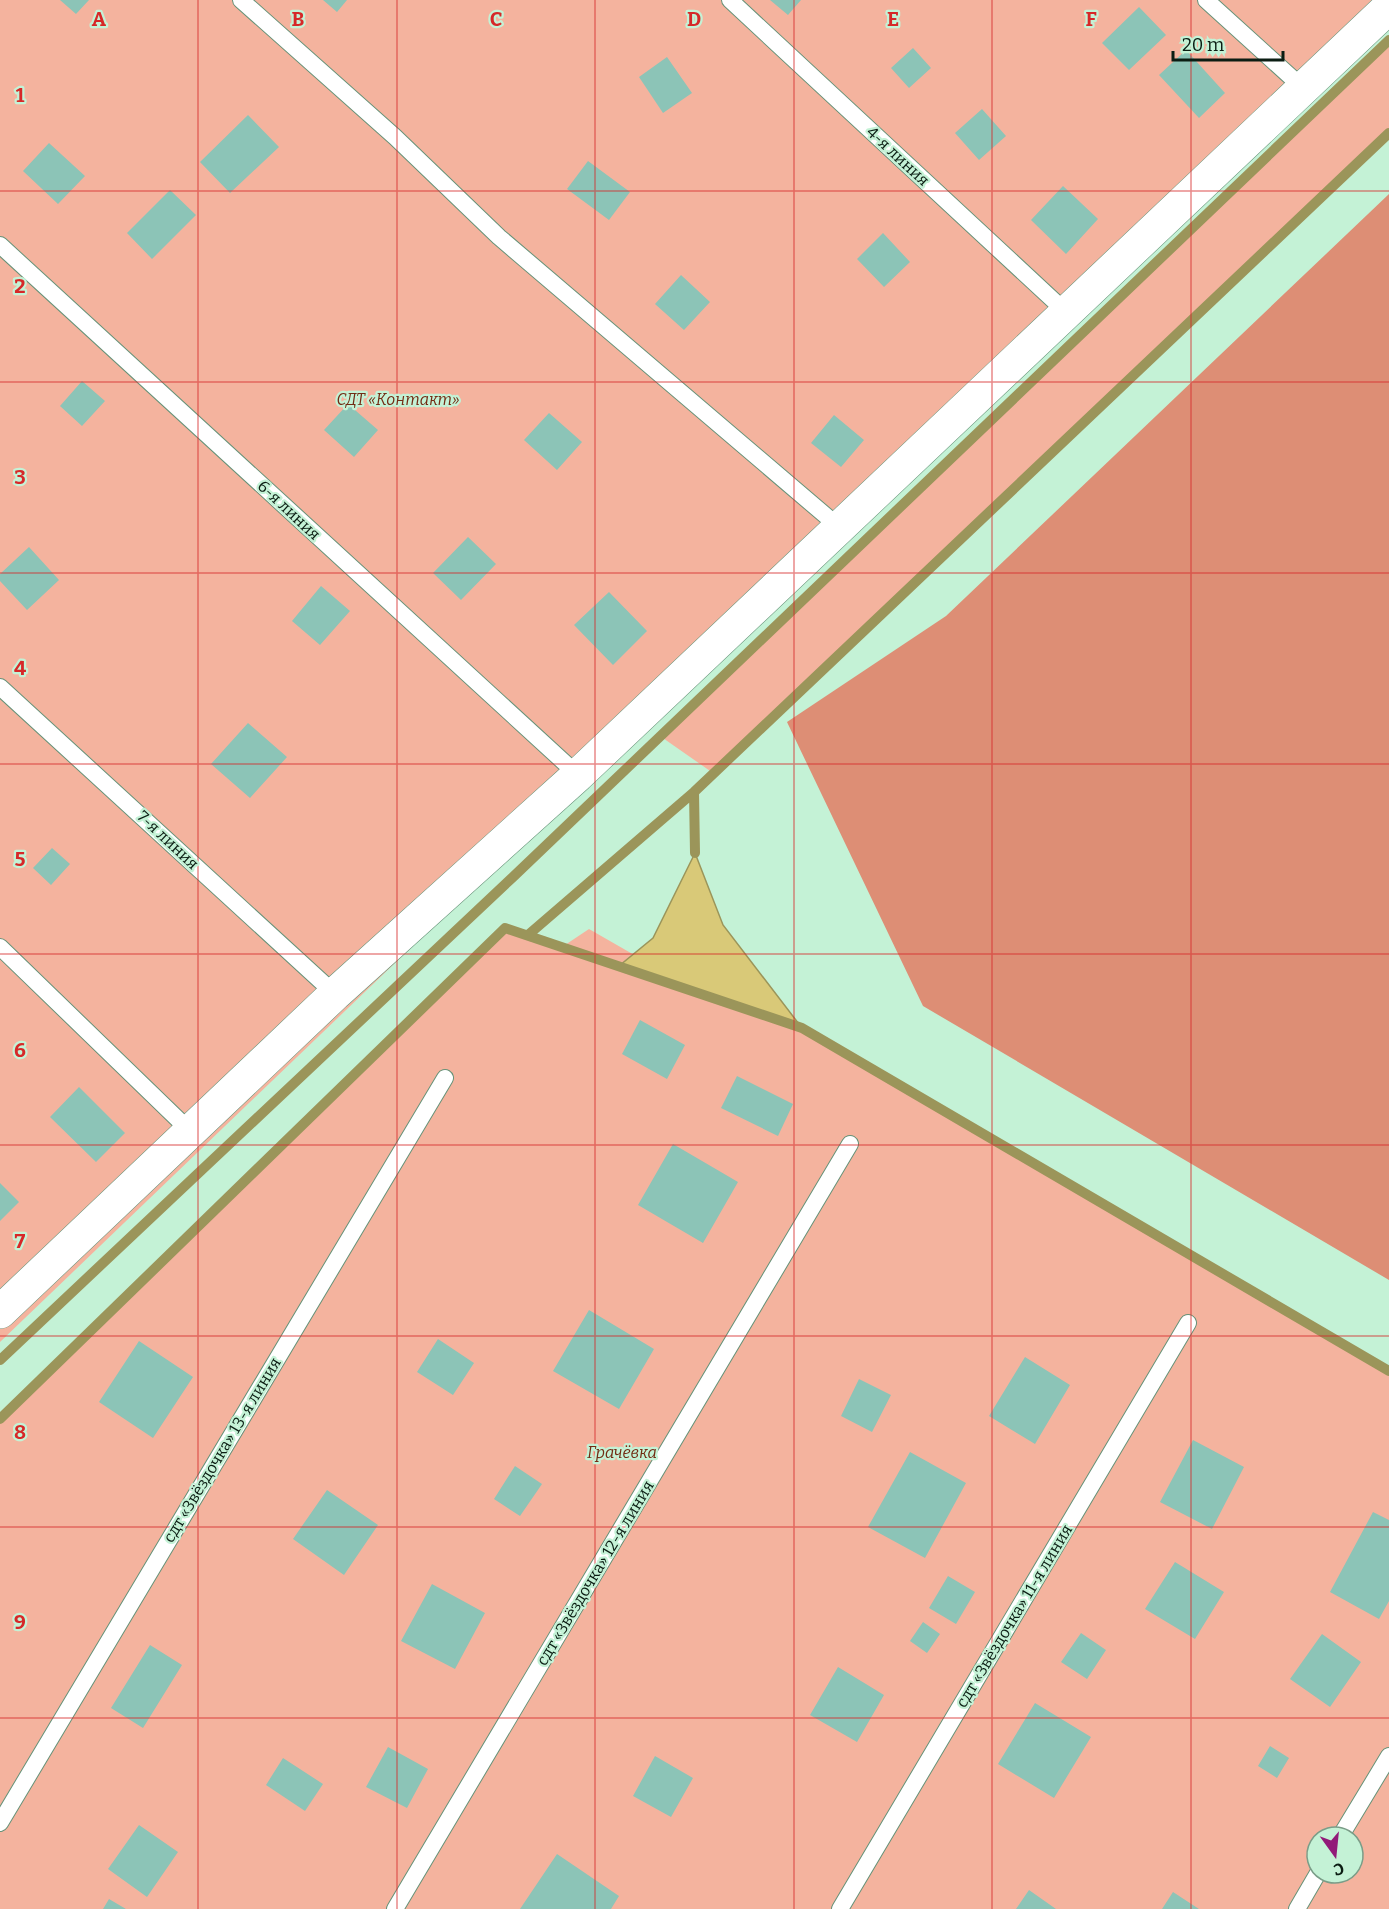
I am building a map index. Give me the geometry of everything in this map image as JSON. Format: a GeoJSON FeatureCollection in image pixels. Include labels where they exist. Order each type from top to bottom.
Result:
{"type":"FeatureCollection","features":[{"type":"Feature","properties":{"kind":"street"},"geometry":{"type":"LineString","coordinates":[[0,1312],[335,994],[578,775],[1389,7]]}},
{"type":"Feature","properties":{"kind":"lane"},"geometry":{"type":"LineString","coordinates":[[241,0],[395,137],[499,237],[839,527]]}},
{"type":"Feature","properties":{"kind":"lane","name":"4-я линия"},"geometry":{"type":"LineString","coordinates":[[730,0],[1066,312]]}},
{"type":"Feature","properties":{"kind":"lane"},"geometry":{"type":"LineString","coordinates":[[1206,0],[1303,88]]}},
{"type":"Feature","properties":{"kind":"lane","name":"6-я линия"},"geometry":{"type":"LineString","coordinates":[[0,245],[578,775]]}},
{"type":"Feature","properties":{"kind":"lane","name":"7-я линия"},"geometry":{"type":"LineString","coordinates":[[0,687],[335,994]]}},
{"type":"Feature","properties":{"kind":"lane"},"geometry":{"type":"LineString","coordinates":[[0,947],[190,1131]]}},
{"type":"Feature","properties":{"kind":"lane","name":"сдт «Звёздочка» 13-я линия"},"geometry":{"type":"LineString","coordinates":[[0,1822],[445,1078]]}},
{"type":"Feature","properties":{"kind":"lane","name":"сдт «Звёздочка» 12-я линия"},"geometry":{"type":"LineString","coordinates":[[395,1909],[850,1144]]}},
{"type":"Feature","properties":{"kind":"lane","name":"сдт «Звёздочка» 11-я линия"},"geometry":{"type":"LineString","coordinates":[[840,1909],[1188,1323]]}},
{"type":"Feature","properties":{"kind":"lane"},"geometry":{"type":"LineString","coordinates":[[1347,1825],[1389,1756]]}},
{"type":"Feature","properties":{"kind":"lane"},"geometry":{"type":"LineString","coordinates":[[1297,1909],[1311,1885]]}},
{"type":"Feature","properties":{"kind":"green space","name":"СДТ «Контакт»"},"geometry":{"type":"Polygon","coordinates":[[[0,0],[1389,0],[1260,133],[0,1342],[0,0]]]}},
{"type":"Feature","properties":{"kind":"green space"},"geometry":{"type":"Polygon","coordinates":[[[1389,40],[1389,133],[713,773],[660,736],[1389,40]]]}},
{"type":"Feature","properties":{"kind":"green space","name":"Грачёвка"},"geometry":{"type":"Polygon","coordinates":[[[505,928],[562,947],[589,929],[704,995],[802,1028],[1389,1371],[1389,1909],[0,1909],[0,1419],[505,928]]]}},
{"type":"Feature","properties":{"kind":"shaded area"},"geometry":{"type":"Polygon","coordinates":[[[1389,194],[1389,1280],[923,1006],[787,722],[946,616],[1389,194]]]}},
{"type":"Feature","properties":{"kind":"shaded area"},"geometry":{"type":"Polygon","coordinates":[[[695,853],[723,925],[802,1028],[619,966],[653,938],[695,853]]]}},
{"type":"Feature","properties":{"kind":"building"},"geometry":{"type":"Polygon","coordinates":[[[60,0],[89,0],[76,14],[60,0]]]}},
{"type":"Feature","properties":{"kind":"building"},"geometry":{"type":"Polygon","coordinates":[[[323,0],[347,0],[337,12],[323,0]]]}},
{"type":"Feature","properties":{"kind":"building"},"geometry":{"type":"Polygon","coordinates":[[[770,0],[801,0],[788,15],[770,0]]]}},
{"type":"Feature","properties":{"kind":"building"},"geometry":{"type":"Polygon","coordinates":[[[1139,7],[1166,35],[1129,70],[1102,43],[1139,7]]]}},
{"type":"Feature","properties":{"kind":"building"},"geometry":{"type":"Polygon","coordinates":[[[913,48],[931,68],[909,88],[891,68],[913,48]]]}},
{"type":"Feature","properties":{"kind":"building"},"geometry":{"type":"Polygon","coordinates":[[[1186,50],[1225,93],[1199,118],[1159,75],[1186,50]]]}},
{"type":"Feature","properties":{"kind":"building"},"geometry":{"type":"Polygon","coordinates":[[[667,57],[692,93],[663,113],[639,77],[667,57]]]}},
{"type":"Feature","properties":{"kind":"building"},"geometry":{"type":"Polygon","coordinates":[[[982,109],[1006,136],[979,160],[955,133],[982,109]]]}},
{"type":"Feature","properties":{"kind":"building"},"geometry":{"type":"Polygon","coordinates":[[[248,115],[279,147],[230,193],[200,162],[248,115]]]}},
{"type":"Feature","properties":{"kind":"building"},"geometry":{"type":"Polygon","coordinates":[[[49,143],[85,176],[58,204],[23,171],[49,143]]]}},
{"type":"Feature","properties":{"kind":"building"},"geometry":{"type":"Polygon","coordinates":[[[588,161],[630,192],[609,220],[567,189],[588,161]]]}},
{"type":"Feature","properties":{"kind":"building"},"geometry":{"type":"Polygon","coordinates":[[[1063,186],[1098,219],[1066,254],[1031,220],[1063,186]]]}},
{"type":"Feature","properties":{"kind":"building"},"geometry":{"type":"Polygon","coordinates":[[[170,190],[196,215],[152,259],[127,233],[170,190]]]}},
{"type":"Feature","properties":{"kind":"building"},"geometry":{"type":"Polygon","coordinates":[[[883,233],[910,262],[884,287],[857,259],[883,233]]]}},
{"type":"Feature","properties":{"kind":"building"},"geometry":{"type":"Polygon","coordinates":[[[681,275],[710,302],[684,330],[655,304],[681,275]]]}},
{"type":"Feature","properties":{"kind":"building"},"geometry":{"type":"Polygon","coordinates":[[[82,381],[105,401],[82,426],[60,406],[82,381]]]}},
{"type":"Feature","properties":{"kind":"building"},"geometry":{"type":"Polygon","coordinates":[[[348,404],[378,430],[354,457],[324,430],[348,404]]]}},
{"type":"Feature","properties":{"kind":"building"},"geometry":{"type":"Polygon","coordinates":[[[549,413],[582,442],[557,470],[524,440],[549,413]]]}},
{"type":"Feature","properties":{"kind":"building"},"geometry":{"type":"Polygon","coordinates":[[[834,415],[864,440],[841,467],[811,443],[834,415]]]}},
{"type":"Feature","properties":{"kind":"building"},"geometry":{"type":"Polygon","coordinates":[[[468,537],[496,564],[461,600],[433,573],[468,537]]]}},
{"type":"Feature","properties":{"kind":"building"},"geometry":{"type":"Polygon","coordinates":[[[29,547],[59,580],[27,610],[0,581],[0,574],[29,547]]]}},
{"type":"Feature","properties":{"kind":"building"},"geometry":{"type":"Polygon","coordinates":[[[321,586],[350,611],[320,645],[292,621],[321,586]]]}},
{"type":"Feature","properties":{"kind":"building"},"geometry":{"type":"Polygon","coordinates":[[[609,592],[647,631],[613,665],[574,625],[609,592]]]}},
{"type":"Feature","properties":{"kind":"building"},"geometry":{"type":"Polygon","coordinates":[[[248,723],[287,757],[250,798],[211,764],[248,723]]]}},
{"type":"Feature","properties":{"kind":"building"},"geometry":{"type":"Polygon","coordinates":[[[52,848],[70,864],[51,885],[33,868],[52,848]]]}},
{"type":"Feature","properties":{"kind":"building"},"geometry":{"type":"Polygon","coordinates":[[[640,1020],[685,1045],[667,1079],[622,1054],[640,1020]]]}},
{"type":"Feature","properties":{"kind":"building"},"geometry":{"type":"Polygon","coordinates":[[[737,1076],[793,1104],[778,1136],[721,1108],[737,1076]]]}},
{"type":"Feature","properties":{"kind":"building"},"geometry":{"type":"Polygon","coordinates":[[[79,1087],[125,1133],[96,1162],[50,1117],[79,1087]]]}},
{"type":"Feature","properties":{"kind":"building"},"geometry":{"type":"Polygon","coordinates":[[[673,1144],[738,1182],[703,1243],[638,1205],[673,1144]]]}},
{"type":"Feature","properties":{"kind":"building"},"geometry":{"type":"Polygon","coordinates":[[[0,1183],[19,1202],[0,1221],[0,1183]]]}},
{"type":"Feature","properties":{"kind":"building"},"geometry":{"type":"Polygon","coordinates":[[[589,1310],[654,1349],[619,1409],[553,1371],[589,1310]]]}},
{"type":"Feature","properties":{"kind":"building"},"geometry":{"type":"Polygon","coordinates":[[[438,1339],[474,1363],[453,1395],[417,1372],[438,1339]]]}},
{"type":"Feature","properties":{"kind":"building"},"geometry":{"type":"Polygon","coordinates":[[[139,1341],[193,1377],[153,1438],[99,1402],[139,1341]]]}},
{"type":"Feature","properties":{"kind":"building"},"geometry":{"type":"Polygon","coordinates":[[[1025,1357],[1070,1385],[1035,1444],[989,1416],[1025,1357]]]}},
{"type":"Feature","properties":{"kind":"building"},"geometry":{"type":"Polygon","coordinates":[[[859,1379],[891,1395],[872,1432],[841,1416],[859,1379]]]}},
{"type":"Feature","properties":{"kind":"building"},"geometry":{"type":"Polygon","coordinates":[[[1193,1440],[1244,1467],[1212,1529],[1160,1502],[1193,1440]]]}},
{"type":"Feature","properties":{"kind":"building"},"geometry":{"type":"Polygon","coordinates":[[[910,1452],[966,1483],[925,1558],[868,1527],[910,1452]]]}},
{"type":"Feature","properties":{"kind":"building"},"geometry":{"type":"Polygon","coordinates":[[[515,1466],[542,1484],[520,1516],[494,1499],[515,1466]]]}},
{"type":"Feature","properties":{"kind":"building"},"geometry":{"type":"Polygon","coordinates":[[[327,1490],[378,1525],[344,1575],[293,1539],[327,1490]]]}},
{"type":"Feature","properties":{"kind":"building"},"geometry":{"type":"Polygon","coordinates":[[[1373,1512],[1389,1520],[1389,1601],[1379,1619],[1330,1592],[1373,1512]]]}},
{"type":"Feature","properties":{"kind":"building"},"geometry":{"type":"Polygon","coordinates":[[[1175,1562],[1224,1592],[1195,1639],[1145,1609],[1175,1562]]]}},
{"type":"Feature","properties":{"kind":"building"},"geometry":{"type":"Polygon","coordinates":[[[948,1576],[975,1592],[956,1624],[929,1608],[948,1576]]]}},
{"type":"Feature","properties":{"kind":"building"},"geometry":{"type":"Polygon","coordinates":[[[432,1584],[485,1613],[455,1669],[401,1641],[432,1584]]]}},
{"type":"Feature","properties":{"kind":"building"},"geometry":{"type":"Polygon","coordinates":[[[923,1622],[940,1634],[927,1653],[910,1641],[923,1622]]]}},
{"type":"Feature","properties":{"kind":"building"},"geometry":{"type":"Polygon","coordinates":[[[1081,1633],[1106,1650],[1087,1679],[1061,1662],[1081,1633]]]}},
{"type":"Feature","properties":{"kind":"building"},"geometry":{"type":"Polygon","coordinates":[[[1322,1634],[1361,1662],[1330,1707],[1290,1679],[1322,1634]]]}},
{"type":"Feature","properties":{"kind":"building"},"geometry":{"type":"Polygon","coordinates":[[[150,1645],[182,1665],[143,1728],[111,1708],[150,1645]]]}},
{"type":"Feature","properties":{"kind":"building"},"geometry":{"type":"Polygon","coordinates":[[[838,1667],[884,1695],[857,1742],[810,1715],[838,1667]]]}},
{"type":"Feature","properties":{"kind":"building"},"geometry":{"type":"Polygon","coordinates":[[[1035,1703],[1091,1737],[1054,1798],[998,1764],[1035,1703]]]}},
{"type":"Feature","properties":{"kind":"building"},"geometry":{"type":"Polygon","coordinates":[[[1270,1746],[1289,1758],[1277,1778],[1258,1766],[1270,1746]]]}},
{"type":"Feature","properties":{"kind":"building"},"geometry":{"type":"Polygon","coordinates":[[[388,1747],[428,1769],[407,1808],[366,1787],[388,1747]]]}},
{"type":"Feature","properties":{"kind":"building"},"geometry":{"type":"Polygon","coordinates":[[[655,1756],[693,1778],[671,1817],[633,1796],[655,1756]]]}},
{"type":"Feature","properties":{"kind":"building"},"geometry":{"type":"Polygon","coordinates":[[[283,1758],[323,1784],[305,1811],[266,1785],[283,1758]]]}},
{"type":"Feature","properties":{"kind":"building"},"geometry":{"type":"Polygon","coordinates":[[[139,1825],[178,1852],[147,1897],[108,1869],[139,1825]]]}},
{"type":"Feature","properties":{"kind":"building"},"geometry":{"type":"Polygon","coordinates":[[[557,1854],[619,1896],[611,1909],[520,1909],[557,1854]]]}},
{"type":"Feature","properties":{"kind":"building"},"geometry":{"type":"Polygon","coordinates":[[[1029,1890],[1056,1909],[1016,1909],[1029,1890]]]}},
{"type":"Feature","properties":{"kind":"building"},"geometry":{"type":"Polygon","coordinates":[[[1173,1892],[1199,1909],[1162,1909],[1173,1892]]]}},
{"type":"Feature","properties":{"kind":"building"},"geometry":{"type":"Polygon","coordinates":[[[109,1899],[126,1909],[103,1909],[109,1899]]]}},
{"type":"Feature","properties":{"kind":"waterway"},"geometry":{"type":"LineString","coordinates":[[0,1360],[513,877],[1389,40]]}},
{"type":"Feature","properties":{"kind":"waterway"},"geometry":{"type":"LineString","coordinates":[[528,935],[694,792],[1389,133]]}},
{"type":"Feature","properties":{"kind":"waterway"},"geometry":{"type":"LineString","coordinates":[[694,792],[695,853]]}},
{"type":"Feature","properties":{"kind":"waterway"},"geometry":{"type":"LineString","coordinates":[[0,1419],[505,928],[802,1028],[1389,1371]]}}]}
